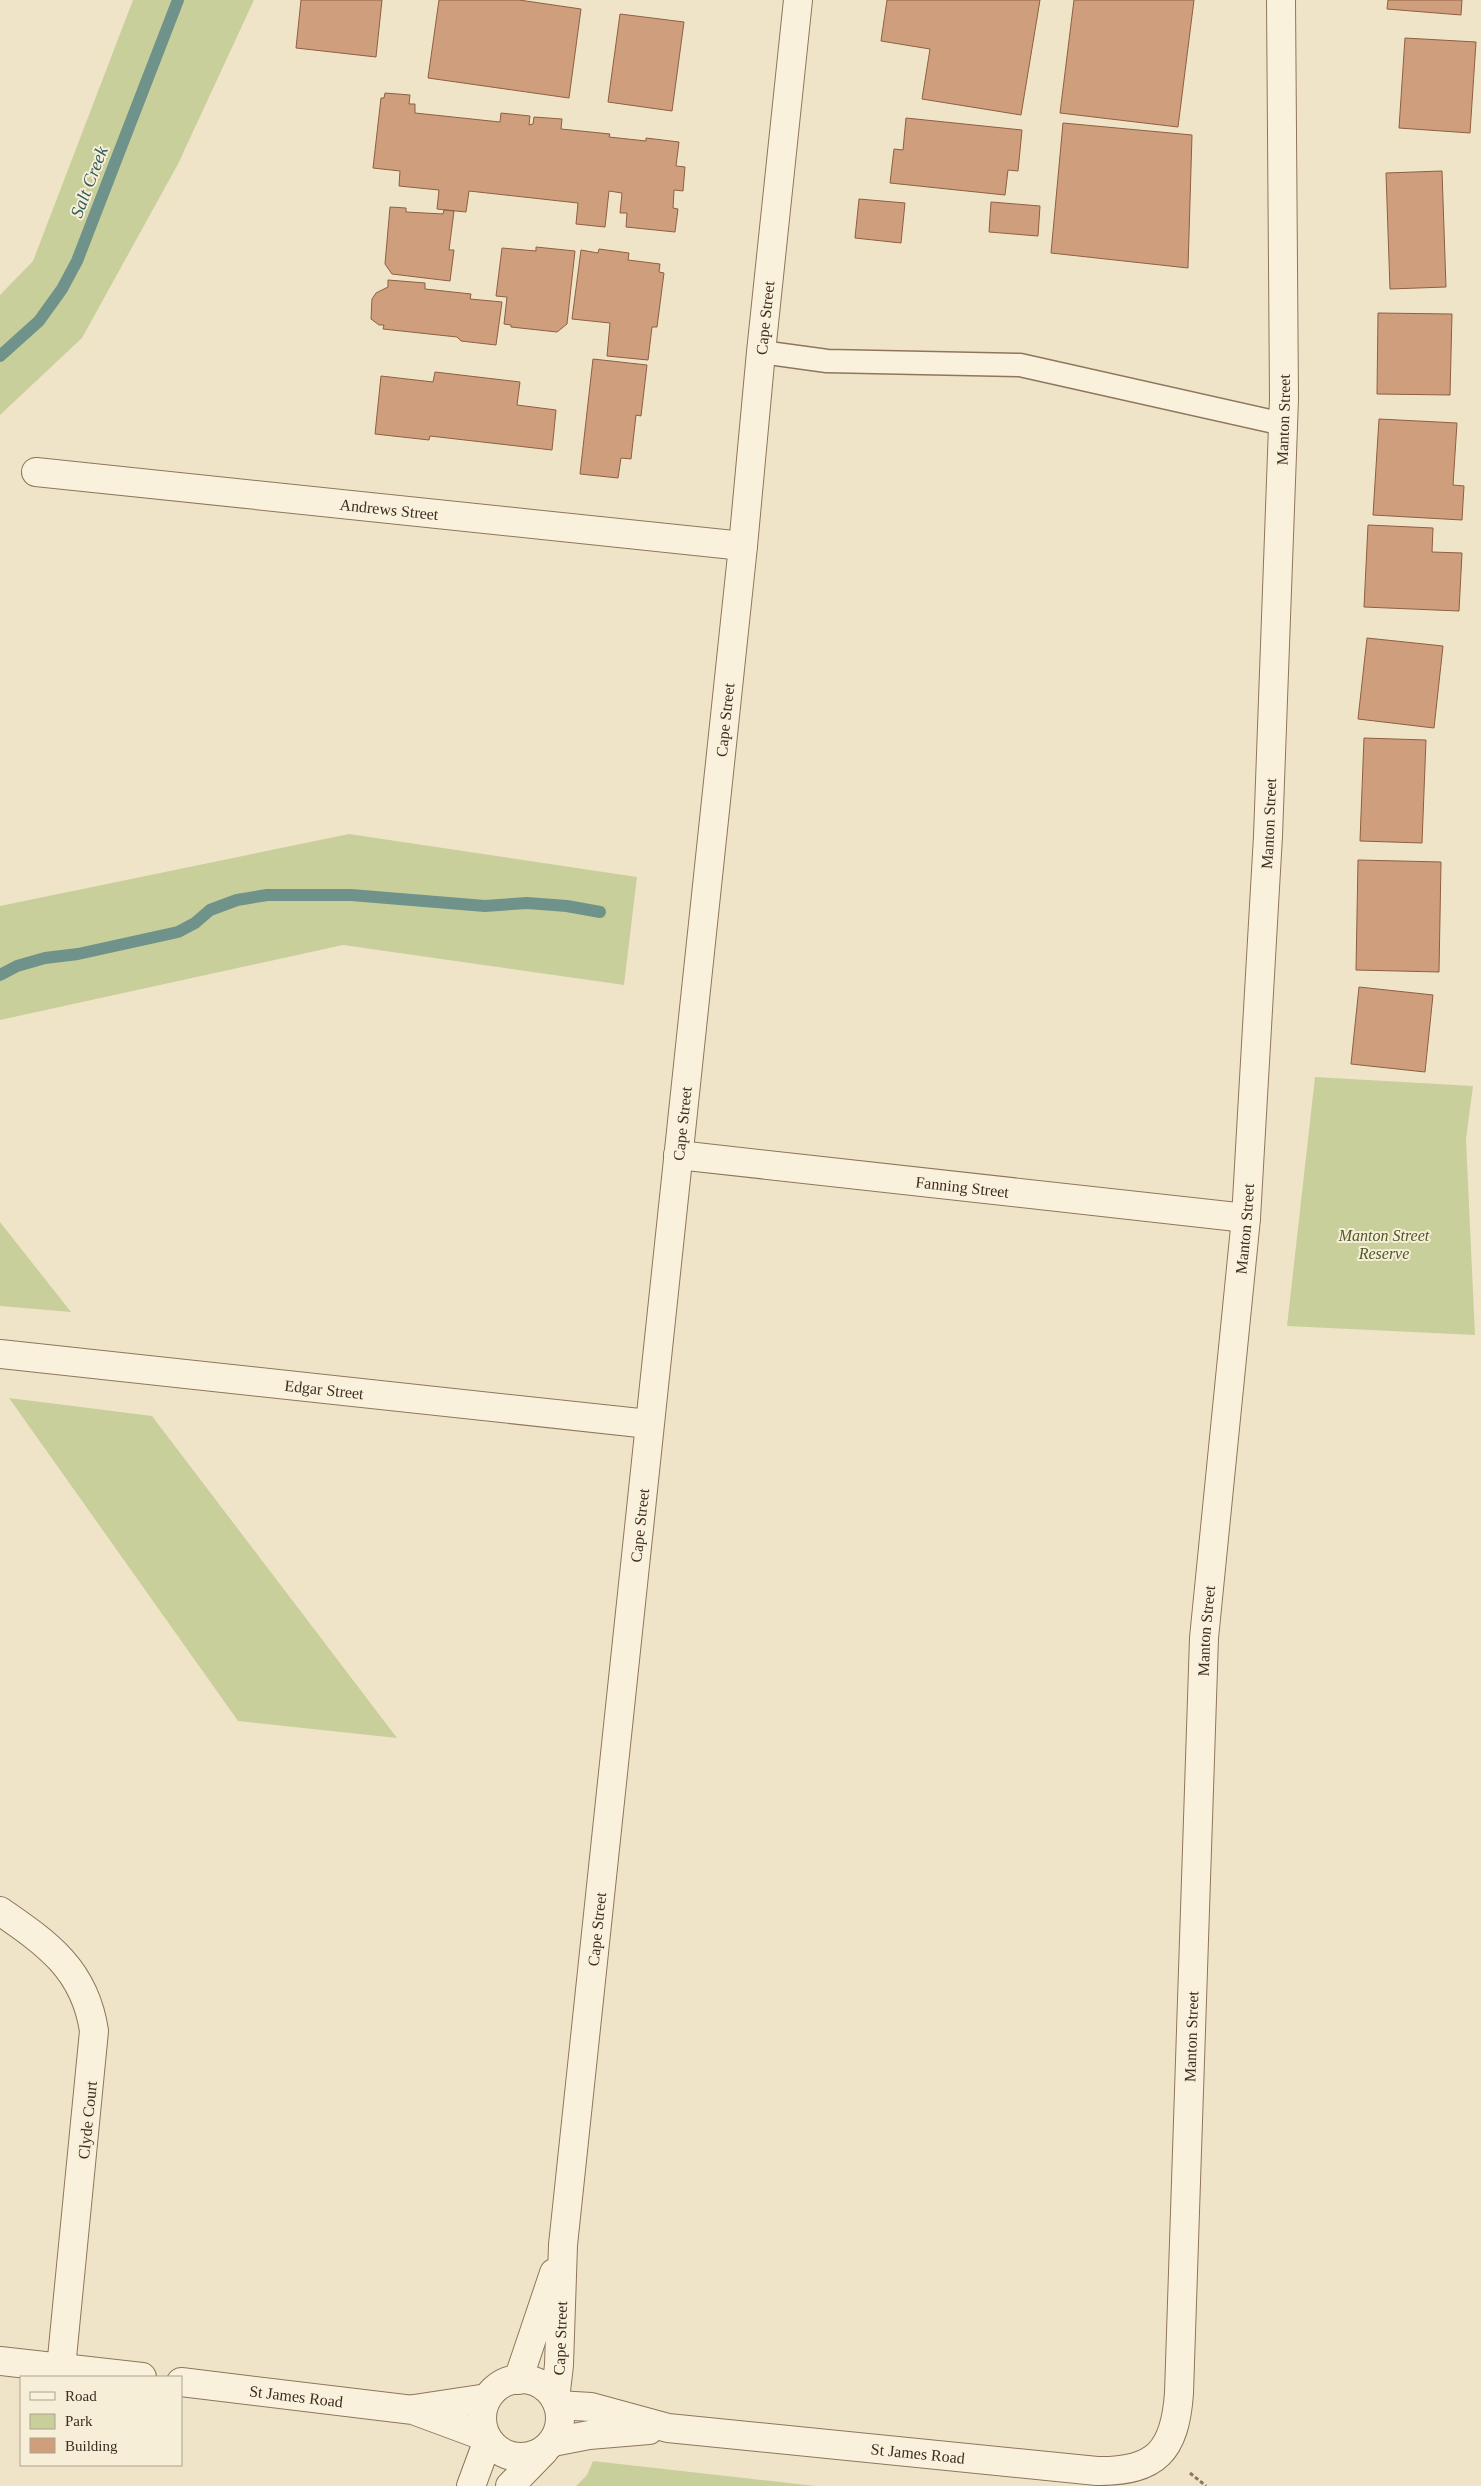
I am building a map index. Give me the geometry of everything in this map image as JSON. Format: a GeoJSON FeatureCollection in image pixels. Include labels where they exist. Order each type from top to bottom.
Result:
{"type":"FeatureCollection","features":[{"type":"Feature","properties":{"kind":"street","name":"Cape Street"},"geometry":{"type":"LineString","coordinates":[[556,2402],[563,2245],[743,546],[761,352],[798,0]]}},
{"type":"Feature","properties":{"kind":"street","name":"Manton Street"},"geometry":{"type":"LineString","coordinates":[[1162,2453],[1175,2425],[1179,2393],[1204,1638],[1246,1218],[1268,836],[1283,424],[1281,0]]}},
{"type":"Feature","properties":{"kind":"street","name":"Andrews Street"},"geometry":{"type":"LineString","coordinates":[[36,472],[743,546]]}},
{"type":"Feature","properties":{"kind":"street","name":"Fanning Street"},"geometry":{"type":"LineString","coordinates":[[678,1155],[1246,1218]]}},
{"type":"Feature","properties":{"kind":"street","name":"Edgar Street"},"geometry":{"type":"LineString","coordinates":[[0,1354],[649,1424]]}},
{"type":"Feature","properties":{"kind":"street","name":"Clyde Court"},"geometry":{"type":"LineString","coordinates":[[0,1911],[37,1936],[64,1963],[82,1986],[91,2008],[94,2031],[61,2368]]}},
{"type":"Feature","properties":{"kind":"street","name":"Cape Street"},"geometry":{"type":"LineString","coordinates":[[518,2380],[563,2245]]}},
{"type":"Feature","properties":{"kind":"street"},"geometry":{"type":"LineString","coordinates":[[0,2361],[133,2376]]}},
{"type":"Feature","properties":{"kind":"street"},"geometry":{"type":"LineString","coordinates":[[510,2486],[549,2446],[558,2430],[556,2402],[539,2384],[518,2380],[500,2385],[487,2398],[482,2417],[487,2438],[497,2449],[508,2455],[520,2458],[533,2455],[549,2446]]}},
{"type":"Feature","properties":{"kind":"street","name":"St James Road"},"geometry":{"type":"LineString","coordinates":[[182,2382],[413,2410],[487,2438]]}},
{"type":"Feature","properties":{"kind":"street","name":"St James Road"},"geometry":{"type":"LineString","coordinates":[[413,2410],[487,2398]]}},
{"type":"Feature","properties":{"kind":"street","name":"St James Road"},"geometry":{"type":"LineString","coordinates":[[556,2402],[591,2408],[668,2428],[1097,2471],[1122,2471],[1136,2468],[1153,2460],[1162,2453]]}},
{"type":"Feature","properties":{"kind":"street","name":"St James Road"},"geometry":{"type":"LineString","coordinates":[[549,2446],[589,2435],[668,2428]]}},
{"type":"Feature","properties":{"kind":"street"},"geometry":{"type":"LineString","coordinates":[[470,2486],[487,2438]]}},
{"type":"Feature","properties":{"kind":"lane"},"geometry":{"type":"LineString","coordinates":[[761,352],[827,361],[1020,365],[1283,424]]}},
{"type":"Feature","properties":{"kind":"path"},"geometry":{"type":"LineString","coordinates":[[1185,2469],[1206,2486]]}},
{"type":"Feature","properties":{"kind":"green space"},"geometry":{"type":"Polygon","coordinates":[[[133,0],[254,0],[178,164],[82,338],[0,415],[0,295],[33,261],[133,0]]]}},
{"type":"Feature","properties":{"kind":"green space"},"geometry":{"type":"Polygon","coordinates":[[[349,834],[637,877],[624,985],[343,945],[0,1020],[0,906],[349,834]]]}},
{"type":"Feature","properties":{"kind":"green space","name":"Manton Street Reserve"},"geometry":{"type":"Polygon","coordinates":[[[1315,1077],[1473,1086],[1466,1139],[1475,1335],[1287,1326],[1315,1077]]]}},
{"type":"Feature","properties":{"kind":"green space"},"geometry":{"type":"Polygon","coordinates":[[[0,1222],[71,1312],[0,1306],[0,1222]]]}},
{"type":"Feature","properties":{"kind":"green space"},"geometry":{"type":"Polygon","coordinates":[[[9,1398],[152,1416],[397,1738],[238,1721],[9,1398]]]}},
{"type":"Feature","properties":{"kind":"green space"},"geometry":{"type":"Polygon","coordinates":[[[593,2461],[816,2486],[576,2486],[587,2475],[593,2461]]]}},
{"type":"Feature","properties":{"kind":"building"},"geometry":{"type":"Polygon","coordinates":[[[301,0],[382,0],[376,57],[296,48],[301,0]]]}},
{"type":"Feature","properties":{"kind":"building"},"geometry":{"type":"Polygon","coordinates":[[[439,0],[519,0],[581,9],[569,98],[428,78],[439,0]]]}},
{"type":"Feature","properties":{"kind":"building"},"geometry":{"type":"Polygon","coordinates":[[[887,0],[1040,0],[1021,115],[922,99],[930,49],[881,41],[887,0]]]}},
{"type":"Feature","properties":{"kind":"building"},"geometry":{"type":"Polygon","coordinates":[[[1074,0],[1194,0],[1178,127],[1060,113],[1074,0]]]}},
{"type":"Feature","properties":{"kind":"building"},"geometry":{"type":"Polygon","coordinates":[[[1388,0],[1462,0],[1461,15],[1387,9],[1388,0]]]}},
{"type":"Feature","properties":{"kind":"building"},"geometry":{"type":"Polygon","coordinates":[[[620,14],[684,22],[672,111],[608,102],[620,14]]]}},
{"type":"Feature","properties":{"kind":"building"},"geometry":{"type":"Polygon","coordinates":[[[1405,38],[1476,42],[1470,133],[1399,128],[1405,38]]]}},
{"type":"Feature","properties":{"kind":"building"},"geometry":{"type":"Polygon","coordinates":[[[385,93],[410,95],[409,104],[415,104],[415,113],[500,122],[501,113],[530,116],[529,125],[533,124],[534,117],[562,119],[561,129],[610,134],[609,137],[646,141],[646,138],[679,142],[676,166],[685,167],[683,191],[674,190],[673,208],[678,209],[675,232],[626,227],[627,213],[620,213],[622,193],[609,191],[605,227],[576,224],[578,203],[469,191],[466,212],[437,209],[439,190],[399,186],[400,171],[373,168],[381,98],[384,98],[385,93]]]}},
{"type":"Feature","properties":{"kind":"building"},"geometry":{"type":"Polygon","coordinates":[[[906,118],[1022,130],[1018,171],[1008,170],[1005,195],[890,183],[894,149],[903,150],[906,118]]]}},
{"type":"Feature","properties":{"kind":"building"},"geometry":{"type":"Polygon","coordinates":[[[1063,123],[1192,135],[1188,268],[1051,253],[1063,123]]]}},
{"type":"Feature","properties":{"kind":"building"},"geometry":{"type":"Polygon","coordinates":[[[1442,171],[1446,287],[1390,289],[1386,173],[1442,171]]]}},
{"type":"Feature","properties":{"kind":"building"},"geometry":{"type":"Polygon","coordinates":[[[859,199],[905,203],[901,243],[855,238],[859,199]]]}},
{"type":"Feature","properties":{"kind":"building"},"geometry":{"type":"Polygon","coordinates":[[[991,202],[1040,206],[1038,236],[989,232],[991,202]]]}},
{"type":"Feature","properties":{"kind":"building"},"geometry":{"type":"Polygon","coordinates":[[[390,207],[406,208],[406,212],[443,214],[444,210],[454,211],[449,250],[454,250],[450,281],[392,274],[385,264],[390,207]]]}},
{"type":"Feature","properties":{"kind":"building"},"geometry":{"type":"Polygon","coordinates":[[[536,247],[575,251],[567,324],[557,332],[511,327],[511,325],[504,324],[507,297],[496,296],[502,248],[536,251],[536,247]]]}},
{"type":"Feature","properties":{"kind":"building"},"geometry":{"type":"Polygon","coordinates":[[[599,249],[629,253],[628,260],[660,264],[659,272],[664,273],[657,327],[652,327],[648,360],[607,356],[610,323],[572,319],[581,250],[598,253],[599,249]]]}},
{"type":"Feature","properties":{"kind":"building"},"geometry":{"type":"Polygon","coordinates":[[[388,280],[425,283],[425,289],[471,294],[470,299],[502,302],[496,345],[461,341],[457,337],[383,329],[384,325],[379,325],[371,319],[372,299],[376,293],[388,287],[388,280]]]}},
{"type":"Feature","properties":{"kind":"building"},"geometry":{"type":"Polygon","coordinates":[[[1378,313],[1452,314],[1450,395],[1377,394],[1378,313]]]}},
{"type":"Feature","properties":{"kind":"building"},"geometry":{"type":"Polygon","coordinates":[[[593,359],[647,365],[641,416],[636,415],[631,459],[621,458],[618,478],[580,474],[593,359]]]}},
{"type":"Feature","properties":{"kind":"building"},"geometry":{"type":"Polygon","coordinates":[[[435,372],[520,382],[517,405],[556,410],[552,450],[430,436],[429,440],[375,434],[381,376],[433,382],[435,372]]]}},
{"type":"Feature","properties":{"kind":"building"},"geometry":{"type":"Polygon","coordinates":[[[1379,419],[1457,423],[1453,485],[1464,486],[1462,520],[1373,515],[1379,419]]]}},
{"type":"Feature","properties":{"kind":"building"},"geometry":{"type":"Polygon","coordinates":[[[1368,525],[1433,528],[1432,552],[1462,553],[1459,611],[1364,607],[1368,525]]]}},
{"type":"Feature","properties":{"kind":"building"},"geometry":{"type":"Polygon","coordinates":[[[1367,638],[1443,646],[1434,728],[1358,719],[1367,638]]]}},
{"type":"Feature","properties":{"kind":"building"},"geometry":{"type":"Polygon","coordinates":[[[1364,738],[1426,740],[1422,843],[1360,841],[1364,738]]]}},
{"type":"Feature","properties":{"kind":"building"},"geometry":{"type":"Polygon","coordinates":[[[1358,860],[1441,862],[1439,972],[1356,970],[1358,860]]]}},
{"type":"Feature","properties":{"kind":"building"},"geometry":{"type":"Polygon","coordinates":[[[1359,987],[1433,995],[1425,1072],[1351,1064],[1359,987]]]}},
{"type":"Feature","properties":{"kind":"waterway","name":"Salt Creek"},"geometry":{"type":"LineString","coordinates":[[0,356],[39,321],[62,289],[77,261],[178,0]]}},
{"type":"Feature","properties":{"kind":"waterway"},"geometry":{"type":"LineString","coordinates":[[0,975],[17,966],[45,958],[78,954],[178,932],[195,923],[210,910],[237,900],[267,895],[351,895],[485,906],[527,903],[567,906],[600,912]]}}]}
